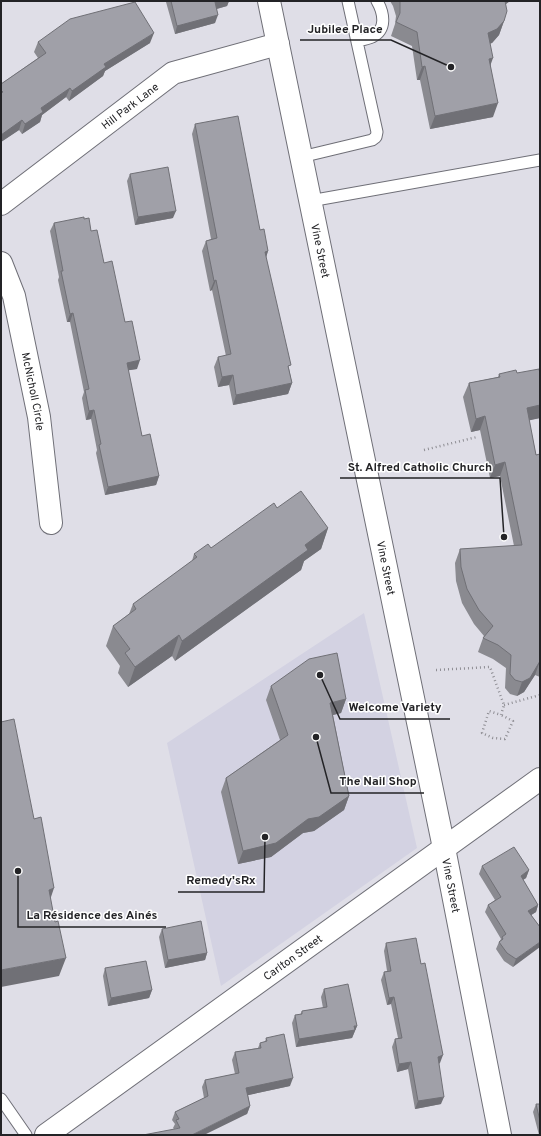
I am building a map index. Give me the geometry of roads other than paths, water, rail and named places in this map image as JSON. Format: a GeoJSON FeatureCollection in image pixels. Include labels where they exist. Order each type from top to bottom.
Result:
{"type":"FeatureCollection","features":[{"type":"Feature","properties":{"kind":"street","name":"Vine Street"},"geometry":{"type":"LineString","coordinates":[[272,2],[278,44],[444,848],[500,1135]]}},
{"type":"Feature","properties":{"kind":"street","name":"Hill Park Lane"},"geometry":{"type":"LineString","coordinates":[[1,204],[173,73],[278,44]]}},
{"type":"Feature","properties":{"kind":"street","name":"McNicholl Circle"},"geometry":{"type":"LineString","coordinates":[[1,264],[14,296],[39,417],[51,523]]}},
{"type":"Feature","properties":{"kind":"street","name":"Carlton Street"},"geometry":{"type":"LineString","coordinates":[[46,1135],[540,779]]}},
{"type":"Feature","properties":{"kind":"lane"},"geometry":{"type":"LineString","coordinates":[[301,156],[376,138],[377,132],[348,1]]}},
{"type":"Feature","properties":{"kind":"lane"},"geometry":{"type":"LineString","coordinates":[[357,41],[372,37],[378,33],[382,27],[382,12],[377,1]]}},
{"type":"Feature","properties":{"kind":"lane"},"geometry":{"type":"LineString","coordinates":[[310,202],[540,160]]}},
{"type":"Feature","properties":{"kind":"lane"},"geometry":{"type":"LineString","coordinates":[[1,1100],[26,1135]]}},
{"type":"Feature","properties":{"kind":"place","name":"Jubilee Place"},"geometry":{"type":"Point","coordinates":[451,67]}},
{"type":"Feature","properties":{"kind":"place","name":"St. Alfred Catholic Church"},"geometry":{"type":"Point","coordinates":[504,537]}},
{"type":"Feature","properties":{"kind":"place","name":"Welcome Variety"},"geometry":{"type":"Point","coordinates":[320,675]}},
{"type":"Feature","properties":{"kind":"place","name":"The Nail Shop"},"geometry":{"type":"Point","coordinates":[316,737]}},
{"type":"Feature","properties":{"kind":"place","name":"Remedy'sRx"},"geometry":{"type":"Point","coordinates":[265,837]}},
{"type":"Feature","properties":{"kind":"place","name":"La Résidence des Ainés"},"geometry":{"type":"Point","coordinates":[18,871]}}]}
